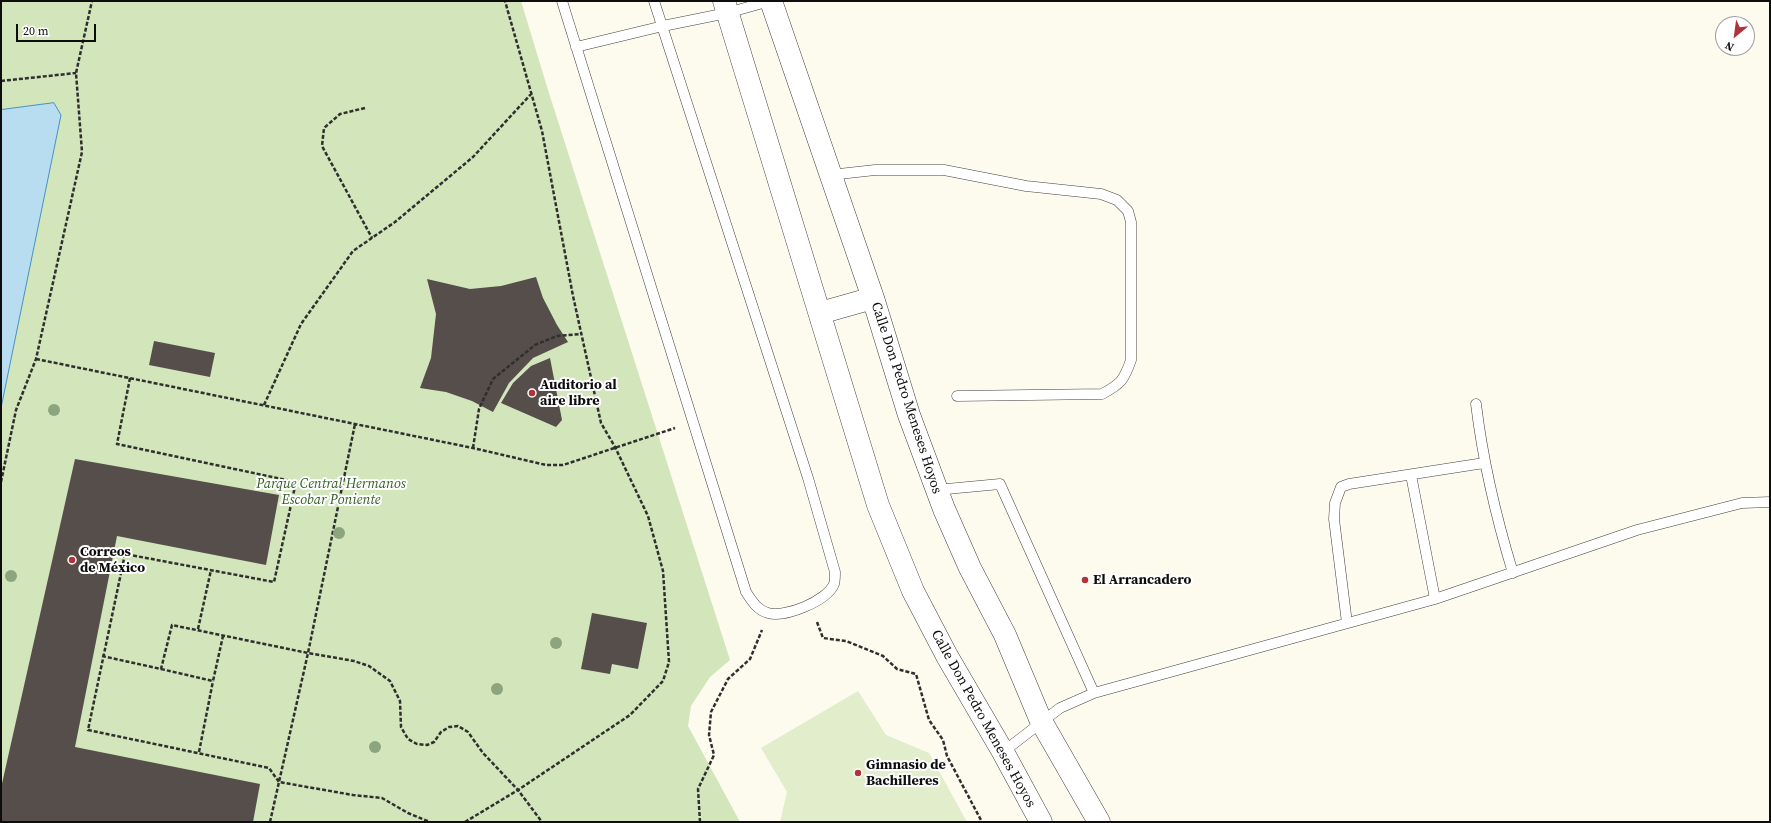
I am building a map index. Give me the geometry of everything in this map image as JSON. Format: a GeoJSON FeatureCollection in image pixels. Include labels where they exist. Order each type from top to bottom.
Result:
{"type":"FeatureCollection","features":[{"type":"Feature","properties":{"kind":"street","name":"Calle Don Pedro Meneses Hoyos"},"geometry":{"type":"LineString","coordinates":[[770,1],[873,298],[909,415],[936,490],[970,568],[1005,635],[1041,722],[1099,822]]}},
{"type":"Feature","properties":{"kind":"street","name":"Calle Don Pedro Meneses Hoyos"},"geometry":{"type":"LineString","coordinates":[[725,7],[878,505],[913,591],[947,656],[1003,752],[1041,822]]}},
{"type":"Feature","properties":{"kind":"street"},"geometry":{"type":"LineString","coordinates":[[820,313],[873,298]]}},
{"type":"Feature","properties":{"kind":"lane"},"geometry":{"type":"LineString","coordinates":[[562,1],[746,592],[754,605],[769,613],[786,613],[811,604],[826,593],[834,584],[835,572],[806,471],[654,1]]}},
{"type":"Feature","properties":{"kind":"lane"},"geometry":{"type":"LineString","coordinates":[[576,47],[663,26],[725,7],[770,1]]}},
{"type":"Feature","properties":{"kind":"lane"},"geometry":{"type":"LineString","coordinates":[[830,175],[875,170],[944,170],[1026,186],[1101,194],[1117,200],[1128,211],[1131,222],[1132,348],[1131,360],[1125,377],[1118,386],[1102,394],[957,396]]}},
{"type":"Feature","properties":{"kind":"lane"},"geometry":{"type":"LineString","coordinates":[[1476,404],[1484,463],[1513,573]]}},
{"type":"Feature","properties":{"kind":"lane"},"geometry":{"type":"LineString","coordinates":[[1347,623],[1334,519],[1337,494],[1342,487],[1349,484],[1484,463]]}},
{"type":"Feature","properties":{"kind":"lane"},"geometry":{"type":"LineString","coordinates":[[1411,475],[1435,599]]}},
{"type":"Feature","properties":{"kind":"lane"},"geometry":{"type":"LineString","coordinates":[[936,490],[1000,484],[1094,693]]}},
{"type":"Feature","properties":{"kind":"lane"},"geometry":{"type":"LineString","coordinates":[[1003,752],[1060,708],[1094,693],[1435,599],[1638,530],[1742,503],[1770,502]]}},
{"type":"Feature","properties":{"kind":"path"},"geometry":{"type":"LineString","coordinates":[[1,482],[16,410],[36,359],[82,152],[76,73],[92,1]]}},
{"type":"Feature","properties":{"kind":"path"},"geometry":{"type":"LineString","coordinates":[[465,822],[518,790],[630,715],[662,680],[669,662],[663,571],[660,556],[648,516],[615,447],[601,423],[581,334],[542,131],[505,1]]}},
{"type":"Feature","properties":{"kind":"path"},"geometry":{"type":"LineString","coordinates":[[1,81],[76,73]]}},
{"type":"Feature","properties":{"kind":"path"},"geometry":{"type":"LineString","coordinates":[[264,405],[301,324],[326,286],[353,251],[395,222],[473,157],[532,93]]}},
{"type":"Feature","properties":{"kind":"path"},"geometry":{"type":"LineString","coordinates":[[365,108],[340,114],[324,128],[322,146],[372,238]]}},
{"type":"Feature","properties":{"kind":"path"},"geometry":{"type":"LineString","coordinates":[[473,448],[479,409],[493,379],[535,345],[556,336],[581,334]]}},
{"type":"Feature","properties":{"kind":"path"},"geometry":{"type":"LineString","coordinates":[[36,359],[473,448],[546,465],[563,465],[694,421]]}},
{"type":"Feature","properties":{"kind":"path"},"geometry":{"type":"LineString","coordinates":[[130,378],[117,444],[296,482],[274,582],[125,554],[102,656],[88,730],[199,752],[269,768],[279,782],[353,795],[382,798],[408,813],[430,822]]}},
{"type":"Feature","properties":{"kind":"path"},"geometry":{"type":"LineString","coordinates":[[270,822],[308,653],[356,424]]}},
{"type":"Feature","properties":{"kind":"path"},"geometry":{"type":"LineString","coordinates":[[198,629],[211,570]]}},
{"type":"Feature","properties":{"kind":"path"},"geometry":{"type":"LineString","coordinates":[[811,604],[823,638],[846,641],[883,656],[897,669],[916,674],[929,720],[943,740],[947,756],[982,822]]}},
{"type":"Feature","properties":{"kind":"path"},"geometry":{"type":"LineString","coordinates":[[700,822],[698,789],[714,755],[709,735],[711,712],[728,679],[750,660],[769,613]]}},
{"type":"Feature","properties":{"kind":"path"},"geometry":{"type":"LineString","coordinates":[[161,669],[172,625],[354,661],[369,666],[390,681],[400,700],[401,727],[408,739],[417,744],[427,745],[434,742],[441,732],[449,727],[458,726],[468,732],[483,753],[518,790],[542,822]]}},
{"type":"Feature","properties":{"kind":"path"},"geometry":{"type":"LineString","coordinates":[[199,752],[223,636]]}},
{"type":"Feature","properties":{"kind":"path"},"geometry":{"type":"LineString","coordinates":[[102,656],[213,681]]}},
{"type":"Feature","properties":{"kind":"green space","name":"Parque Central Hermanos Escobar Poniente"},"geometry":{"type":"Polygon","coordinates":[[[1,1],[521,1],[730,660],[710,677],[691,706],[688,726],[740,822],[1,822],[1,1]]]}},
{"type":"Feature","properties":{"kind":"green space","name":"Gimnasio de Bachilleres"},"geometry":{"type":"Polygon","coordinates":[[[858,691],[886,735],[929,753],[967,822],[780,822],[787,792],[761,748],[858,691]]]}},
{"type":"Feature","properties":{"kind":"water"},"geometry":{"type":"Polygon","coordinates":[[[54,103],[61,115],[1,408],[1,110],[54,103]]]}},
{"type":"Feature","properties":{"kind":"building"},"geometry":{"type":"Polygon","coordinates":[[[536,277],[543,298],[568,342],[533,358],[509,383],[493,412],[472,401],[446,392],[420,388],[431,358],[436,314],[427,279],[470,289],[501,286],[536,277]]]}},
{"type":"Feature","properties":{"kind":"building"},"geometry":{"type":"Polygon","coordinates":[[[154,341],[215,353],[210,377],[149,365],[154,341]]]}},
{"type":"Feature","properties":{"kind":"building","name":"Auditorio al aire libre"},"geometry":{"type":"Polygon","coordinates":[[[550,358],[562,420],[556,427],[501,403],[513,383],[531,366],[550,358]]]}},
{"type":"Feature","properties":{"kind":"building"},"geometry":{"type":"Polygon","coordinates":[[[75,459],[279,495],[266,565],[117,536],[75,747],[260,784],[253,822],[1,822],[1,788],[75,459]]]}},
{"type":"Feature","properties":{"kind":"building"},"geometry":{"type":"Polygon","coordinates":[[[592,613],[647,623],[638,669],[612,664],[610,674],[581,669],[592,613]]]}},
{"type":"Feature","properties":{"kind":"place","name":"Auditorio al aire libre"},"geometry":{"type":"Point","coordinates":[532,393]}},
{"type":"Feature","properties":{"kind":"place","name":"Correos de México"},"geometry":{"type":"Point","coordinates":[72,560]}},
{"type":"Feature","properties":{"kind":"place","name":"El Arrancadero"},"geometry":{"type":"Point","coordinates":[1085,580]}},
{"type":"Feature","properties":{"kind":"place","name":"Gimnasio de Bachilleres"},"geometry":{"type":"Point","coordinates":[858,773]}}]}
